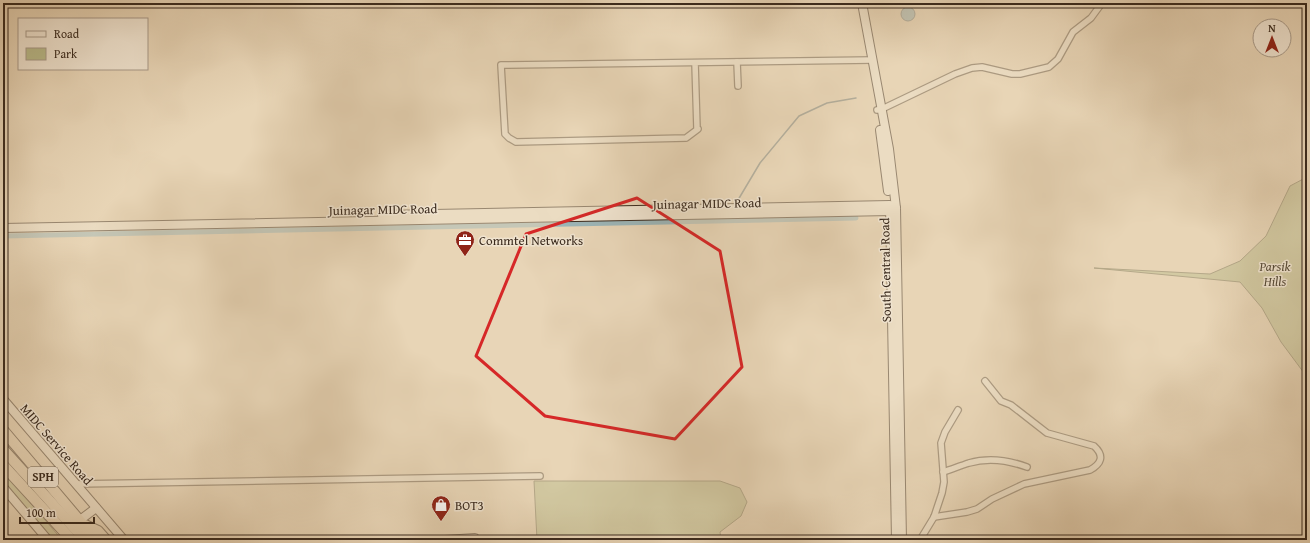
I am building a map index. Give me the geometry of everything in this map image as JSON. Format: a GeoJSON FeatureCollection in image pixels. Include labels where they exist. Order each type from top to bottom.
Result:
{"type":"FeatureCollection","features":[{"type":"Feature","properties":{"kind":"highway","name":"SPH"},"geometry":{"type":"LineString","coordinates":[[3,430],[96,540]]}},
{"type":"Feature","properties":{"kind":"highway","name":"SPH"},"geometry":{"type":"LineString","coordinates":[[3,449],[85,540]]}},
{"type":"Feature","properties":{"kind":"highway"},"geometry":{"type":"LineString","coordinates":[[3,465],[71,538]]}},
{"type":"Feature","properties":{"kind":"highway"},"geometry":{"type":"LineString","coordinates":[[63,516],[71,538]]}},
{"type":"Feature","properties":{"kind":"highway"},"geometry":{"type":"LineString","coordinates":[[81,522],[98,531],[106,540]]}},
{"type":"Feature","properties":{"kind":"street","name":"South Central Road"},"geometry":{"type":"LineString","coordinates":[[857,3],[870,60]]}},
{"type":"Feature","properties":{"kind":"street","name":"South Central Road"},"geometry":{"type":"LineString","coordinates":[[862,3],[879,109],[889,148],[892,208],[899,537]]}},
{"type":"Feature","properties":{"kind":"street"},"geometry":{"type":"LineString","coordinates":[[879,109],[955,74],[972,68],[982,67],[1012,74],[1020,74],[1049,67],[1058,59],[1073,32],[1091,18],[1102,3]]}},
{"type":"Feature","properties":{"kind":"street"},"geometry":{"type":"LineString","coordinates":[[695,63],[698,129],[686,138],[516,142],[505,134],[501,65],[870,60]]}},
{"type":"Feature","properties":{"kind":"street"},"geometry":{"type":"LineString","coordinates":[[737,62],[738,86]]}},
{"type":"Feature","properties":{"kind":"street","name":"Juinagar MIDC Road"},"geometry":{"type":"LineString","coordinates":[[3,228],[892,208]]}},
{"type":"Feature","properties":{"kind":"street","name":"Juinagar MIDC Road"},"geometry":{"type":"LineString","coordinates":[[382,215],[443,217]]}},
{"type":"Feature","properties":{"kind":"street"},"geometry":{"type":"LineString","coordinates":[[934,517],[977,509],[992,499],[1024,484],[1090,470],[1097,466],[1100,459],[1101,454],[1094,446],[1047,433],[1011,405],[1001,400],[985,381]]}},
{"type":"Feature","properties":{"kind":"street","name":"MIDC Service Road"},"geometry":{"type":"LineString","coordinates":[[3,399],[124,540]]}},
{"type":"Feature","properties":{"kind":"street"},"geometry":{"type":"LineString","coordinates":[[920,540],[934,517],[942,493],[944,482],[941,443],[945,432],[958,410]]}},
{"type":"Feature","properties":{"kind":"street"},"geometry":{"type":"LineString","coordinates":[[943,472],[983,460],[1002,459],[1027,467]]}},
{"type":"Feature","properties":{"kind":"street"},"geometry":{"type":"LineString","coordinates":[[76,484],[540,476]]}},
{"type":"Feature","properties":{"kind":"street"},"geometry":{"type":"LineString","coordinates":[[3,487],[48,540]]}},
{"type":"Feature","properties":{"kind":"street"},"geometry":{"type":"LineString","coordinates":[[81,522],[96,508]]}},
{"type":"Feature","properties":{"kind":"street"},"geometry":{"type":"LineString","coordinates":[[445,540],[475,538],[476,540]]}},
{"type":"Feature","properties":{"kind":"highlighted area"},"geometry":{"type":"Polygon","coordinates":[[[637,198],[720,251],[742,367],[675,439],[545,416],[476,356],[526,234],[637,198]]]}},
{"type":"Feature","properties":{"kind":"green space","name":"Parsik Hills"},"geometry":{"type":"Polygon","coordinates":[[[1307,177],[1307,377],[1281,342],[1262,308],[1240,282],[1094,268],[1210,274],[1240,261],[1266,236],[1290,186],[1307,177]]]}},
{"type":"Feature","properties":{"kind":"green space"},"geometry":{"type":"Polygon","coordinates":[[[3,470],[62,540],[52,540],[3,481],[3,470]]]}},
{"type":"Feature","properties":{"kind":"green space"},"geometry":{"type":"Polygon","coordinates":[[[534,481],[720,481],[740,488],[747,502],[741,516],[720,532],[721,540],[537,540],[534,481]]]}},
{"type":"Feature","properties":{"kind":"water"},"geometry":{"type":"Polygon","coordinates":[[[908,7],[913,9],[915,14],[913,19],[908,21],[903,19],[901,14],[903,9],[908,7]]]}},
{"type":"Feature","properties":{"kind":"waterway"},"geometry":{"type":"LineString","coordinates":[[737,205],[738,200],[760,163],[799,116],[827,103],[856,98]]}},
{"type":"Feature","properties":{"kind":"waterway"},"geometry":{"type":"LineString","coordinates":[[3,236],[856,218]]}},
{"type":"Feature","properties":{"kind":"place","name":"Commtel Networks"},"geometry":{"type":"Point","coordinates":[465,257]}},
{"type":"Feature","properties":{"kind":"place","name":"BOT3"},"geometry":{"type":"Point","coordinates":[441,522]}}]}
